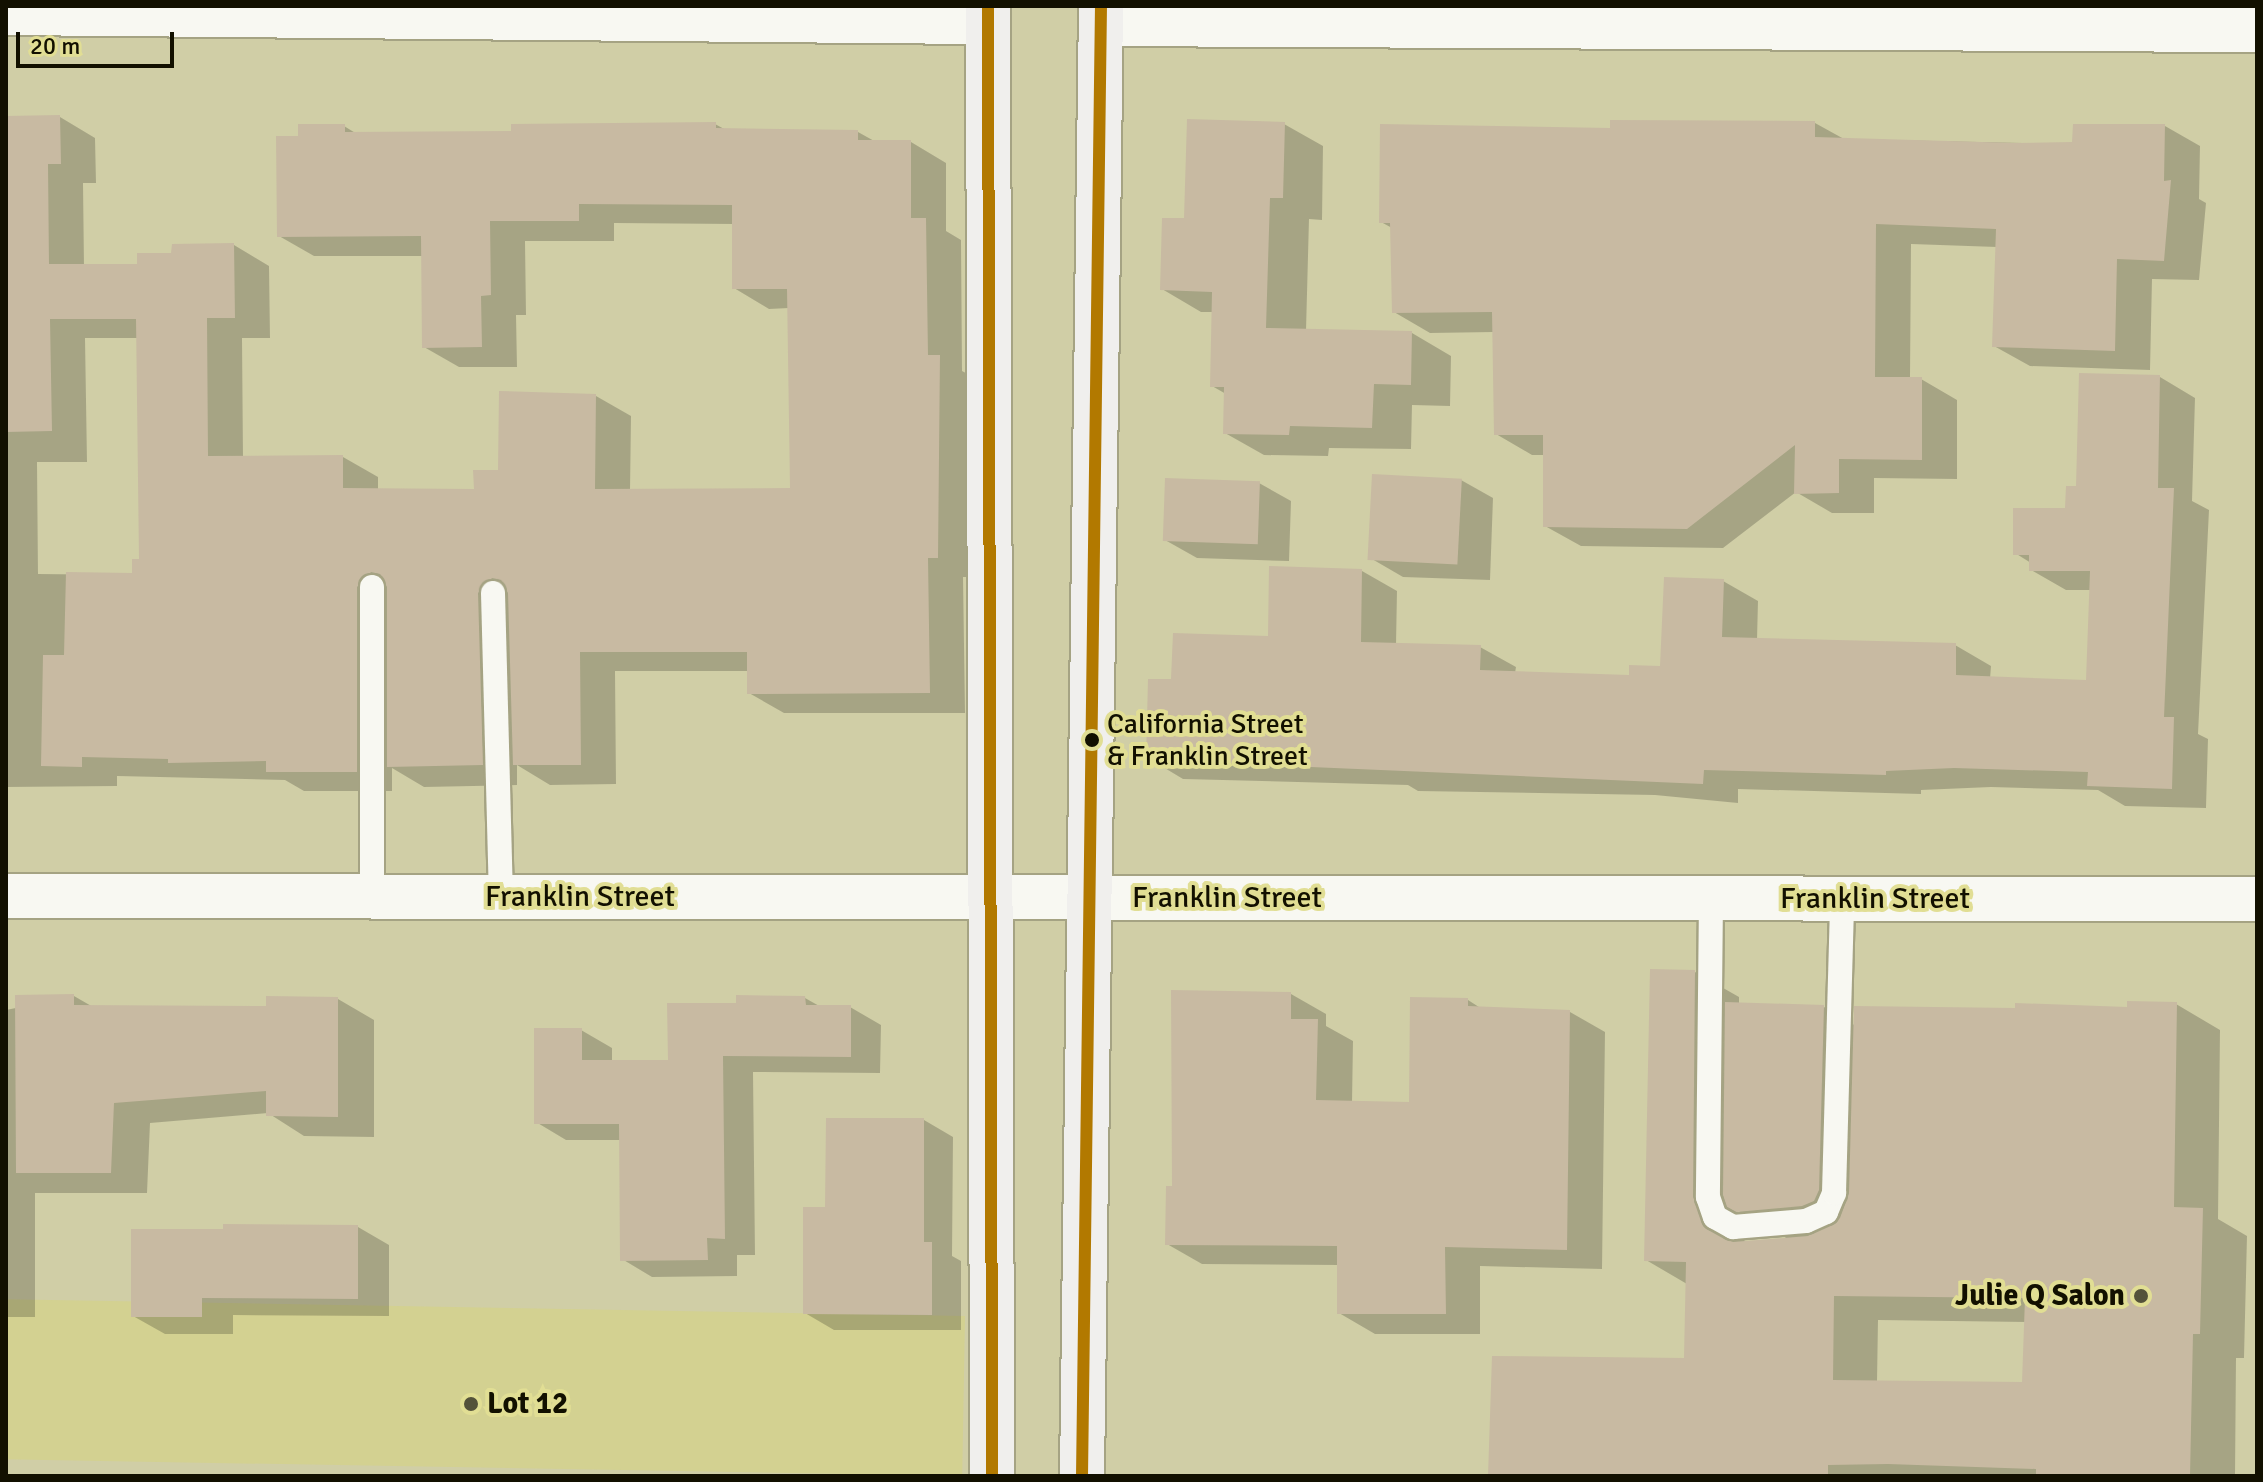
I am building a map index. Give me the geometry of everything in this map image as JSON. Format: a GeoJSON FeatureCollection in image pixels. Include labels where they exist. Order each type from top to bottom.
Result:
{"type":"FeatureCollection","features":[{"type":"Feature","properties":{"kind":"main road"},"geometry":{"type":"LineString","coordinates":[[988,14],[992,1476]]}},
{"type":"Feature","properties":{"kind":"main road"},"geometry":{"type":"LineString","coordinates":[[1082,1476],[1101,15]]}},
{"type":"Feature","properties":{"kind":"street"},"geometry":{"type":"LineString","coordinates":[[6,13],[988,14]]}},
{"type":"Feature","properties":{"kind":"street"},"geometry":{"type":"LineString","coordinates":[[1101,15],[2257,30]]}},
{"type":"Feature","properties":{"kind":"street","name":"Franklin Street"},"geometry":{"type":"LineString","coordinates":[[6,896],[2257,899]]}},
{"type":"Feature","properties":{"kind":"lane"},"geometry":{"type":"LineString","coordinates":[[372,587],[372,896]]}},
{"type":"Feature","properties":{"kind":"lane"},"geometry":{"type":"LineString","coordinates":[[493,593],[501,897]]}},
{"type":"Feature","properties":{"kind":"lane"},"geometry":{"type":"LineString","coordinates":[[1711,899],[1708,1197],[1715,1217],[1733,1227],[1806,1221],[1826,1212],[1834,1193],[1842,899]]}},
{"type":"Feature","properties":{"kind":"shaded area","name":"Lot 12"},"geometry":{"type":"Polygon","coordinates":[[[6,1299],[965,1316],[962,1476],[6,1459],[6,1299]]]}},
{"type":"Feature","properties":{"kind":"building"},"geometry":{"type":"Polygon","coordinates":[[[60,115],[61,164],[48,164],[49,264],[137,264],[137,253],[171,253],[172,244],[234,243],[235,318],[207,318],[208,456],[343,455],[343,488],[474,489],[473,470],[498,470],[499,391],[596,394],[595,489],[790,488],[787,289],[732,289],[732,205],[579,204],[579,221],[490,221],[491,295],[481,296],[482,347],[422,348],[421,236],[277,237],[276,136],[298,136],[298,124],[345,124],[345,132],[511,131],[511,124],[716,122],[716,128],[858,130],[858,140],[911,140],[911,218],[926,218],[928,355],[940,355],[938,558],[928,558],[930,693],[747,694],[747,652],[580,652],[581,765],[513,765],[508,593],[501,580],[492,578],[478,593],[483,765],[387,767],[387,587],[380,574],[371,572],[357,587],[357,772],[266,772],[266,761],[168,763],[168,759],[82,757],[82,767],[41,766],[43,655],[64,655],[66,572],[132,573],[132,559],[139,559],[136,319],[50,319],[52,431],[6,432],[6,116],[60,115]]]}},
{"type":"Feature","properties":{"kind":"building"},"geometry":{"type":"Polygon","coordinates":[[[1187,119],[1285,122],[1283,198],[1270,198],[1266,328],[1412,331],[1411,385],[1374,384],[1372,428],[1290,426],[1289,435],[1223,434],[1224,387],[1210,387],[1212,292],[1160,290],[1162,218],[1184,218],[1187,119]]]}},
{"type":"Feature","properties":{"kind":"building"},"geometry":{"type":"Polygon","coordinates":[[[1610,120],[1815,121],[1815,137],[2015,143],[2072,142],[2073,124],[2165,124],[2164,181],[2171,180],[2164,261],[2117,259],[2115,351],[1992,347],[1996,229],[1876,224],[1875,377],[1922,377],[1922,460],[1839,459],[1839,493],[1794,494],[1795,445],[1687,529],[1543,527],[1543,435],[1494,435],[1492,312],[1392,313],[1390,223],[1379,223],[1380,124],[1610,128],[1610,120]]]}},
{"type":"Feature","properties":{"kind":"building"},"geometry":{"type":"Polygon","coordinates":[[[2079,373],[2160,375],[2158,488],[2174,488],[2164,717],[2174,717],[2172,789],[2087,786],[2088,772],[1954,768],[1886,771],[1886,775],[1704,770],[1703,784],[1146,760],[1148,679],[1171,679],[1173,633],[1268,636],[1269,566],[1362,569],[1361,642],[1481,645],[1480,670],[1629,675],[1629,665],[1660,666],[1664,577],[1724,579],[1722,637],[1956,643],[1956,675],[2086,680],[2090,571],[2029,571],[2029,555],[2013,555],[2013,508],[2065,508],[2066,486],[2076,486],[2079,373]]]}},
{"type":"Feature","properties":{"kind":"building"},"geometry":{"type":"Polygon","coordinates":[[[1372,474],[1462,479],[1457,565],[1367,560],[1372,474]]]}},
{"type":"Feature","properties":{"kind":"building"},"geometry":{"type":"Polygon","coordinates":[[[1165,478],[1260,481],[1258,544],[1163,541],[1165,478]]]}},
{"type":"Feature","properties":{"kind":"building"},"geometry":{"type":"Polygon","coordinates":[[[1650,969],[1695,970],[1693,1197],[1707,1229],[1733,1242],[1808,1236],[1840,1218],[1849,1193],[1854,1006],[2015,1008],[2015,1003],[2127,1007],[2127,1001],[2177,1002],[2174,1207],[2203,1208],[2200,1334],[2193,1334],[2190,1476],[2036,1476],[2036,1469],[1888,1464],[1828,1465],[1828,1476],[1488,1476],[1492,1356],[1684,1358],[1686,1262],[1644,1261],[1650,969]],[[1834,1296],[1833,1380],[2022,1382],[2025,1298],[1834,1296]]]}},
{"type":"Feature","properties":{"kind":"building"},"geometry":{"type":"Polygon","coordinates":[[[1171,990],[1291,992],[1291,1019],[1318,1019],[1316,1100],[1409,1102],[1410,997],[1468,998],[1468,1006],[1570,1010],[1567,1250],[1445,1247],[1446,1314],[1337,1314],[1337,1246],[1165,1245],[1166,1186],[1172,1186],[1171,990]]]}},
{"type":"Feature","properties":{"kind":"building"},"geometry":{"type":"Polygon","coordinates":[[[74,994],[74,1005],[266,1006],[266,996],[338,997],[338,1117],[266,1116],[266,1091],[114,1103],[111,1173],[16,1173],[15,995],[74,994]]]}},
{"type":"Feature","properties":{"kind":"building"},"geometry":{"type":"Polygon","coordinates":[[[736,995],[805,996],[806,1005],[851,1005],[851,1057],[723,1056],[725,1239],[707,1238],[708,1260],[620,1261],[619,1124],[534,1124],[534,1028],[582,1028],[582,1060],[668,1060],[667,1003],[736,1003],[736,995]]]}},
{"type":"Feature","properties":{"kind":"building"},"geometry":{"type":"Polygon","coordinates":[[[1725,1002],[1824,1005],[1819,1190],[1814,1201],[1802,1206],[1736,1212],[1727,1207],[1723,1195],[1725,1002]]]}},
{"type":"Feature","properties":{"kind":"building"},"geometry":{"type":"Polygon","coordinates":[[[826,1118],[924,1118],[924,1242],[932,1242],[932,1315],[803,1314],[803,1207],[825,1207],[826,1118]]]}},
{"type":"Feature","properties":{"kind":"building"},"geometry":{"type":"Polygon","coordinates":[[[223,1224],[358,1225],[358,1299],[202,1298],[202,1317],[131,1317],[131,1229],[223,1229],[223,1224]]]}},
{"type":"Feature","properties":{"kind":"transit line"},"geometry":{"type":"LineString","coordinates":[[988,6],[992,1476]]}},
{"type":"Feature","properties":{"kind":"transit line"},"geometry":{"type":"LineString","coordinates":[[1082,1476],[1101,6]]}},
{"type":"Feature","properties":{"kind":"place","name":"California Street & Franklin Street"},"geometry":{"type":"Point","coordinates":[1092,740]}},
{"type":"Feature","properties":{"kind":"place","name":"Julie Q Salon"},"geometry":{"type":"Point","coordinates":[2141,1296]}},
{"type":"Feature","properties":{"kind":"place","name":"Lot 12"},"geometry":{"type":"Point","coordinates":[471,1404]}}]}
